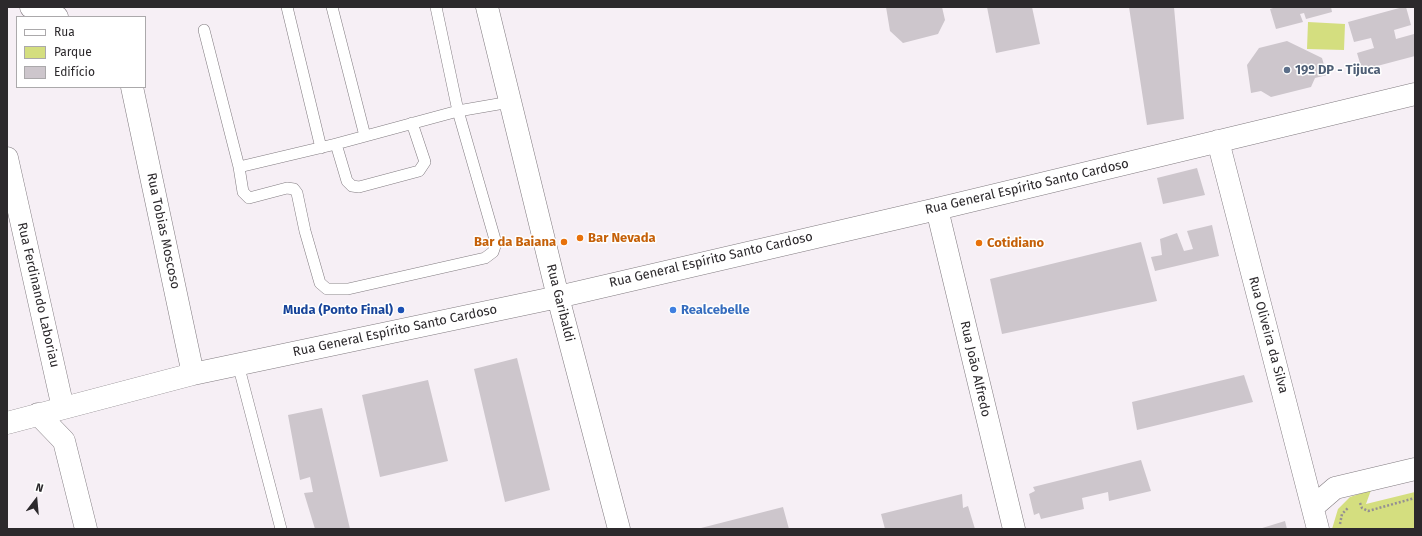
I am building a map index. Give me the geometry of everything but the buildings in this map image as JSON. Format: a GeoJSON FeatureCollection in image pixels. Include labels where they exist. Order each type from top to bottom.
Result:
{"type":"FeatureCollection","features":[{"type":"Feature","properties":{"kind":"street"},"geometry":{"type":"LineString","coordinates":[[31,7],[54,16]]}},
{"type":"Feature","properties":{"kind":"street","name":"Rua Garibaldi"},"geometry":{"type":"LineString","coordinates":[[487,7],[558,296],[619,529]]}},
{"type":"Feature","properties":{"kind":"street","name":"Rua Tobias Moscoso"},"geometry":{"type":"LineString","coordinates":[[132,88],[193,374]]}},
{"type":"Feature","properties":{"kind":"street","name":"Rua General Espírito Santo Cardoso"},"geometry":{"type":"LineString","coordinates":[[7,423],[193,374],[558,296],[937,209],[1415,94]]}},
{"type":"Feature","properties":{"kind":"street","name":"Rua Oliveira da Silva"},"geometry":{"type":"LineString","coordinates":[[1218,141],[1318,529]]}},
{"type":"Feature","properties":{"kind":"street","name":"Rua Ferdinando Laboriau"},"geometry":{"type":"LineString","coordinates":[[7,158],[63,408]]}},
{"type":"Feature","properties":{"kind":"street","name":"Rua João Alfredo"},"geometry":{"type":"LineString","coordinates":[[937,209],[1014,529]]}},
{"type":"Feature","properties":{"kind":"street"},"geometry":{"type":"LineString","coordinates":[[38,414],[64,441],[86,529]]}},
{"type":"Feature","properties":{"kind":"street"},"geometry":{"type":"LineString","coordinates":[[1313,507],[1335,488],[1415,469]]}},
{"type":"Feature","properties":{"kind":"lane"},"geometry":{"type":"LineString","coordinates":[[287,7],[321,148]]}},
{"type":"Feature","properties":{"kind":"lane"},"geometry":{"type":"LineString","coordinates":[[332,7],[365,136]]}},
{"type":"Feature","properties":{"kind":"lane"},"geometry":{"type":"LineString","coordinates":[[204,30],[239,167],[243,192],[249,198],[287,188],[294,188],[297,193],[305,231],[320,283],[327,289],[348,289],[485,258],[493,252],[496,243],[458,111],[436,7]]}},
{"type":"Feature","properties":{"kind":"lane"},"geometry":{"type":"LineString","coordinates":[[239,167],[321,148],[458,111],[510,102]]}},
{"type":"Feature","properties":{"kind":"lane"},"geometry":{"type":"LineString","coordinates":[[336,144],[347,180],[352,186],[359,187],[419,171],[424,162],[412,123]]}},
{"type":"Feature","properties":{"kind":"lane"},"geometry":{"type":"LineString","coordinates":[[238,364],[281,529]]}},
{"type":"Feature","properties":{"kind":"path"},"geometry":{"type":"LineString","coordinates":[[1355,503],[1359,501],[1362,508],[1368,511],[1415,498]]}},
{"type":"Feature","properties":{"kind":"path"},"geometry":{"type":"LineString","coordinates":[[1338,529],[1342,514],[1351,504]]}},
{"type":"Feature","properties":{"kind":"green space"},"geometry":{"type":"Polygon","coordinates":[[[1308,22],[1345,24],[1344,50],[1307,49],[1308,22]]]}},
{"type":"Feature","properties":{"kind":"green space"},"geometry":{"type":"Polygon","coordinates":[[[1371,490],[1366,504],[1415,492],[1415,529],[1332,529],[1338,509],[1350,497],[1371,490]]]}},
{"type":"Feature","properties":{"kind":"place","name":"19º DP - Tijuca"},"geometry":{"type":"Point","coordinates":[1287,70]}},
{"type":"Feature","properties":{"kind":"place","name":"Bar Nevada"},"geometry":{"type":"Point","coordinates":[580,238]}},
{"type":"Feature","properties":{"kind":"place","name":"Bar da Baiana"},"geometry":{"type":"Point","coordinates":[564,242]}},
{"type":"Feature","properties":{"kind":"place","name":"Cotidiano"},"geometry":{"type":"Point","coordinates":[979,243]}},
{"type":"Feature","properties":{"kind":"place","name":"Muda (Ponto Final)"},"geometry":{"type":"Point","coordinates":[401,310]}},
{"type":"Feature","properties":{"kind":"place","name":"Realcebelle"},"geometry":{"type":"Point","coordinates":[673,310]}}]}
